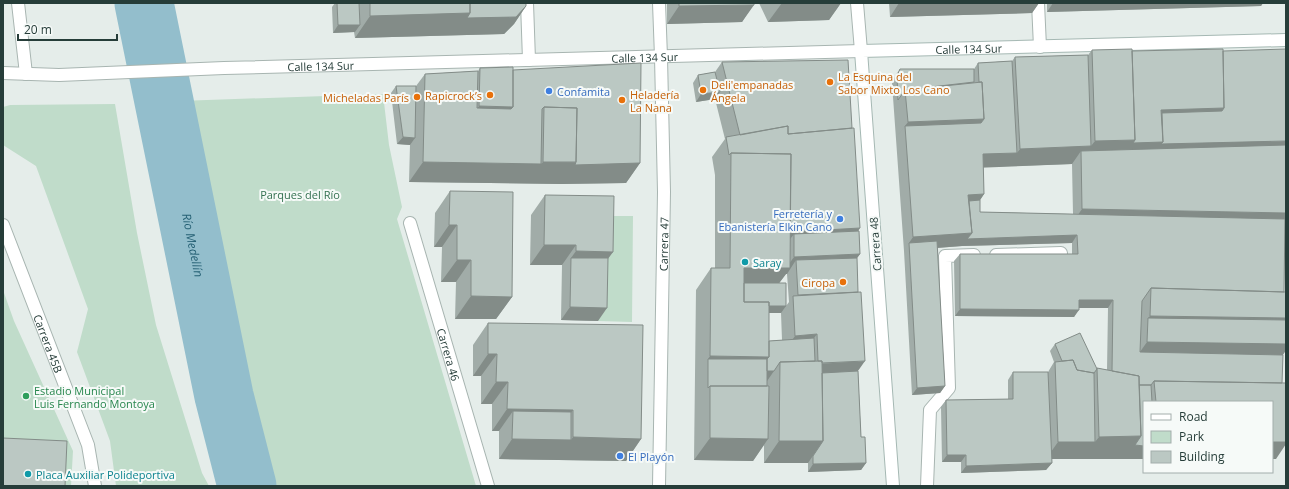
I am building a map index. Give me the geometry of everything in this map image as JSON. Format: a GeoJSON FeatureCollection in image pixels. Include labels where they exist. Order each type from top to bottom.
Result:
{"type":"FeatureCollection","features":[{"type":"Feature","properties":{"kind":"street"},"geometry":{"type":"LineString","coordinates":[[18,3],[26,74]]}},
{"type":"Feature","properties":{"kind":"street"},"geometry":{"type":"LineString","coordinates":[[527,3],[529,60]]}},
{"type":"Feature","properties":{"kind":"street","name":"Carrera 47"},"geometry":{"type":"LineString","coordinates":[[659,3],[664,192],[659,486]]}},
{"type":"Feature","properties":{"kind":"street","name":"Carrera 48"},"geometry":{"type":"LineString","coordinates":[[857,3],[892,486]]}},
{"type":"Feature","properties":{"kind":"street"},"geometry":{"type":"LineString","coordinates":[[1038,3],[1040,46]]}},
{"type":"Feature","properties":{"kind":"street","name":"Calle 134 Sur"},"geometry":{"type":"LineString","coordinates":[[3,73],[59,75],[224,68],[1286,40]]}},
{"type":"Feature","properties":{"kind":"street","name":"Carrera 46"},"geometry":{"type":"LineString","coordinates":[[410,223],[488,486]]}},
{"type":"Feature","properties":{"kind":"street","name":"Carrera 45B"},"geometry":{"type":"LineString","coordinates":[[3,225],[88,445],[95,486]]}},
{"type":"Feature","properties":{"kind":"street"},"geometry":{"type":"LineString","coordinates":[[927,486],[930,410],[949,388],[945,256],[1061,253]]}},
{"type":"Feature","properties":{"kind":"green space","name":"Parques del Río"},"geometry":{"type":"Polygon","coordinates":[[[383,94],[389,145],[402,207],[397,219],[476,486],[270,486],[179,101],[383,94]]]}},
{"type":"Feature","properties":{"kind":"green space"},"geometry":{"type":"Polygon","coordinates":[[[115,104],[137,233],[156,325],[202,473],[209,486],[116,486],[110,441],[77,352],[88,309],[36,166],[3,145],[3,107],[10,105],[115,104]]]}},
{"type":"Feature","properties":{"kind":"green space"},"geometry":{"type":"Polygon","coordinates":[[[600,216],[633,216],[632,322],[598,321],[600,216]]]}},
{"type":"Feature","properties":{"kind":"green space","name":"Estadio Municipal Luis Fernando Montoya"},"geometry":{"type":"Polygon","coordinates":[[[3,290],[14,321],[73,451],[71,486],[3,486],[3,290]]]}},
{"type":"Feature","properties":{"kind":"building"},"geometry":{"type":"Polygon","coordinates":[[[337,3],[359,3],[360,25],[338,25],[337,3]]]}},
{"type":"Feature","properties":{"kind":"building"},"geometry":{"type":"Polygon","coordinates":[[[370,3],[470,3],[470,13],[370,16],[370,3]]]}},
{"type":"Feature","properties":{"kind":"building"},"geometry":{"type":"Polygon","coordinates":[[[470,3],[526,3],[526,6],[516,17],[467,18],[470,13],[470,3]]]}},
{"type":"Feature","properties":{"kind":"building"},"geometry":{"type":"Polygon","coordinates":[[[679,3],[754,3],[754,5],[679,6],[679,3]]]}},
{"type":"Feature","properties":{"kind":"building"},"geometry":{"type":"Polygon","coordinates":[[[1132,49],[1135,140],[1095,141],[1092,50],[1132,49]]]}},
{"type":"Feature","properties":{"kind":"building"},"geometry":{"type":"Polygon","coordinates":[[[1223,49],[1224,108],[1161,110],[1163,142],[1133,143],[1135,140],[1132,51],[1223,49]]]}},
{"type":"Feature","properties":{"kind":"building"},"geometry":{"type":"Polygon","coordinates":[[[1286,49],[1286,141],[1161,144],[1163,142],[1162,113],[1222,111],[1224,108],[1223,51],[1286,49]]]}},
{"type":"Feature","properties":{"kind":"building"},"geometry":{"type":"Polygon","coordinates":[[[1088,55],[1091,146],[1020,149],[1015,57],[1088,55]]]}},
{"type":"Feature","properties":{"kind":"building"},"geometry":{"type":"Polygon","coordinates":[[[848,60],[852,128],[788,134],[788,126],[740,135],[722,62],[848,60]]]}},
{"type":"Feature","properties":{"kind":"building"},"geometry":{"type":"Polygon","coordinates":[[[1012,61],[1017,153],[983,154],[984,194],[968,195],[972,233],[913,237],[905,126],[981,123],[984,119],[982,82],[979,82],[978,63],[1012,61]]]}},
{"type":"Feature","properties":{"kind":"building"},"geometry":{"type":"Polygon","coordinates":[[[641,63],[640,163],[575,165],[577,108],[544,107],[542,109],[541,164],[423,162],[425,74],[478,71],[477,108],[511,109],[513,107],[513,70],[641,63]]]}},
{"type":"Feature","properties":{"kind":"building"},"geometry":{"type":"Polygon","coordinates":[[[513,67],[513,107],[479,106],[480,68],[513,67]]]}},
{"type":"Feature","properties":{"kind":"building"},"geometry":{"type":"Polygon","coordinates":[[[900,69],[974,69],[974,82],[905,90],[898,100],[897,76],[900,69]]]}},
{"type":"Feature","properties":{"kind":"building"},"geometry":{"type":"Polygon","coordinates":[[[715,72],[720,92],[701,94],[698,75],[715,72]]]}},
{"type":"Feature","properties":{"kind":"building"},"geometry":{"type":"Polygon","coordinates":[[[982,82],[984,119],[908,122],[905,90],[982,82]]]}},
{"type":"Feature","properties":{"kind":"building"},"geometry":{"type":"Polygon","coordinates":[[[396,86],[416,86],[415,138],[403,137],[396,86]]]}},
{"type":"Feature","properties":{"kind":"building"},"geometry":{"type":"Polygon","coordinates":[[[544,107],[577,108],[576,162],[543,162],[544,107]]]}},
{"type":"Feature","properties":{"kind":"building"},"geometry":{"type":"Polygon","coordinates":[[[788,126],[788,134],[854,128],[860,228],[790,232],[791,154],[731,153],[729,155],[726,137],[788,126]]]}},
{"type":"Feature","properties":{"kind":"building"},"geometry":{"type":"Polygon","coordinates":[[[1286,145],[1286,213],[1082,209],[1081,151],[1286,145]]]}},
{"type":"Feature","properties":{"kind":"building"},"geometry":{"type":"Polygon","coordinates":[[[731,153],[791,154],[790,268],[744,268],[744,302],[769,302],[769,357],[710,356],[711,268],[730,268],[731,153]]]}},
{"type":"Feature","properties":{"kind":"building"},"geometry":{"type":"Polygon","coordinates":[[[450,191],[513,192],[512,297],[471,296],[471,260],[457,260],[457,225],[449,225],[450,191]]]}},
{"type":"Feature","properties":{"kind":"building"},"geometry":{"type":"Polygon","coordinates":[[[545,195],[614,196],[613,252],[576,251],[576,245],[544,245],[545,195]]]}},
{"type":"Feature","properties":{"kind":"building"},"geometry":{"type":"Polygon","coordinates":[[[980,200],[980,212],[1285,219],[1284,292],[1151,288],[1142,301],[1140,352],[1283,355],[1282,383],[1154,381],[1151,385],[1139,385],[1139,376],[1112,371],[1113,300],[1079,300],[1079,310],[960,309],[960,254],[1078,254],[1077,235],[967,239],[972,233],[969,201],[980,200]]]}},
{"type":"Feature","properties":{"kind":"building"},"geometry":{"type":"Polygon","coordinates":[[[859,231],[860,254],[794,257],[794,234],[859,231]]]}},
{"type":"Feature","properties":{"kind":"building"},"geometry":{"type":"Polygon","coordinates":[[[937,241],[945,386],[917,388],[909,243],[937,241]]]}},
{"type":"Feature","properties":{"kind":"building"},"geometry":{"type":"Polygon","coordinates":[[[571,258],[608,258],[607,308],[570,307],[571,258]]]}},
{"type":"Feature","properties":{"kind":"building"},"geometry":{"type":"Polygon","coordinates":[[[857,258],[858,292],[798,295],[796,260],[857,258]]]}},
{"type":"Feature","properties":{"kind":"building"},"geometry":{"type":"Polygon","coordinates":[[[744,283],[786,283],[786,306],[769,306],[769,302],[744,302],[744,283]]]}},
{"type":"Feature","properties":{"kind":"building"},"geometry":{"type":"Polygon","coordinates":[[[1151,288],[1286,292],[1286,318],[1150,316],[1151,288]]]}},
{"type":"Feature","properties":{"kind":"building"},"geometry":{"type":"Polygon","coordinates":[[[861,292],[865,361],[822,363],[822,361],[818,361],[817,334],[795,336],[793,296],[861,292]]]}},
{"type":"Feature","properties":{"kind":"building"},"geometry":{"type":"Polygon","coordinates":[[[1148,318],[1286,320],[1286,344],[1147,342],[1148,318]]]}},
{"type":"Feature","properties":{"kind":"building"},"geometry":{"type":"Polygon","coordinates":[[[488,323],[643,325],[641,439],[573,437],[573,410],[507,409],[508,382],[496,382],[497,354],[488,354],[488,323]]]}},
{"type":"Feature","properties":{"kind":"building"},"geometry":{"type":"Polygon","coordinates":[[[1080,333],[1097,369],[1094,373],[1077,370],[1073,360],[1062,361],[1055,344],[1080,333]]]}},
{"type":"Feature","properties":{"kind":"building"},"geometry":{"type":"Polygon","coordinates":[[[814,338],[815,361],[780,362],[774,371],[767,371],[769,341],[814,338]]]}},
{"type":"Feature","properties":{"kind":"building"},"geometry":{"type":"Polygon","coordinates":[[[708,359],[767,359],[767,386],[710,386],[708,388],[708,359]]]}},
{"type":"Feature","properties":{"kind":"building"},"geometry":{"type":"Polygon","coordinates":[[[1073,360],[1077,370],[1094,373],[1095,442],[1058,442],[1055,362],[1073,360]]]}},
{"type":"Feature","properties":{"kind":"building"},"geometry":{"type":"Polygon","coordinates":[[[822,361],[823,441],[779,441],[780,362],[822,361]]]}},
{"type":"Feature","properties":{"kind":"building"},"geometry":{"type":"Polygon","coordinates":[[[1097,368],[1139,376],[1141,436],[1099,437],[1097,368]]]}},
{"type":"Feature","properties":{"kind":"building"},"geometry":{"type":"Polygon","coordinates":[[[858,371],[861,437],[865,437],[866,463],[813,464],[813,456],[823,441],[822,373],[858,371]]]}},
{"type":"Feature","properties":{"kind":"building"},"geometry":{"type":"Polygon","coordinates":[[[1013,372],[1048,372],[1052,463],[966,466],[966,455],[947,455],[946,400],[1013,399],[1013,372]]]}},
{"type":"Feature","properties":{"kind":"building"},"geometry":{"type":"Polygon","coordinates":[[[1154,381],[1286,383],[1286,442],[1273,442],[1273,401],[1156,401],[1154,381]]]}},
{"type":"Feature","properties":{"kind":"building"},"geometry":{"type":"Polygon","coordinates":[[[1139,385],[1151,385],[1152,401],[1143,401],[1143,446],[1135,445],[1141,436],[1139,385]]]}},
{"type":"Feature","properties":{"kind":"building"},"geometry":{"type":"Polygon","coordinates":[[[710,386],[769,386],[768,439],[710,438],[710,386]]]}},
{"type":"Feature","properties":{"kind":"building"},"geometry":{"type":"Polygon","coordinates":[[[513,411],[571,412],[571,440],[512,439],[513,411]]]}},
{"type":"Feature","properties":{"kind":"building"},"geometry":{"type":"Polygon","coordinates":[[[3,438],[67,441],[65,486],[3,486],[3,438]]]}},
{"type":"Feature","properties":{"kind":"waterway","name":"Río Medellín"},"geometry":{"type":"LineString","coordinates":[[144,3],[224,396],[247,486]]}},
{"type":"Feature","properties":{"kind":"place","name":"La Esquina del Sabor Mixto Los Cano"},"geometry":{"type":"Point","coordinates":[830,82]}},
{"type":"Feature","properties":{"kind":"place","name":"Deli'empanadas Ángela"},"geometry":{"type":"Point","coordinates":[703,90]}},
{"type":"Feature","properties":{"kind":"place","name":"Confamita"},"geometry":{"type":"Point","coordinates":[549,91]}},
{"type":"Feature","properties":{"kind":"place","name":"Rapicrock’s"},"geometry":{"type":"Point","coordinates":[490,95]}},
{"type":"Feature","properties":{"kind":"place","name":"Micheladas París"},"geometry":{"type":"Point","coordinates":[417,97]}},
{"type":"Feature","properties":{"kind":"place","name":"Heladería La Nana"},"geometry":{"type":"Point","coordinates":[622,100]}},
{"type":"Feature","properties":{"kind":"place","name":"Ferretería y Ebanistería Elkin Cano"},"geometry":{"type":"Point","coordinates":[840,219]}},
{"type":"Feature","properties":{"kind":"place","name":"Saray"},"geometry":{"type":"Point","coordinates":[745,262]}},
{"type":"Feature","properties":{"kind":"place","name":"Ciropa"},"geometry":{"type":"Point","coordinates":[843,282]}},
{"type":"Feature","properties":{"kind":"place","name":"Estadio Municipal Luis Fernando Montoya"},"geometry":{"type":"Point","coordinates":[26,396]}},
{"type":"Feature","properties":{"kind":"place","name":"El Playón"},"geometry":{"type":"Point","coordinates":[620,456]}},
{"type":"Feature","properties":{"kind":"place","name":"Placa Auxiliar Polideportiva"},"geometry":{"type":"Point","coordinates":[28,474]}}]}
